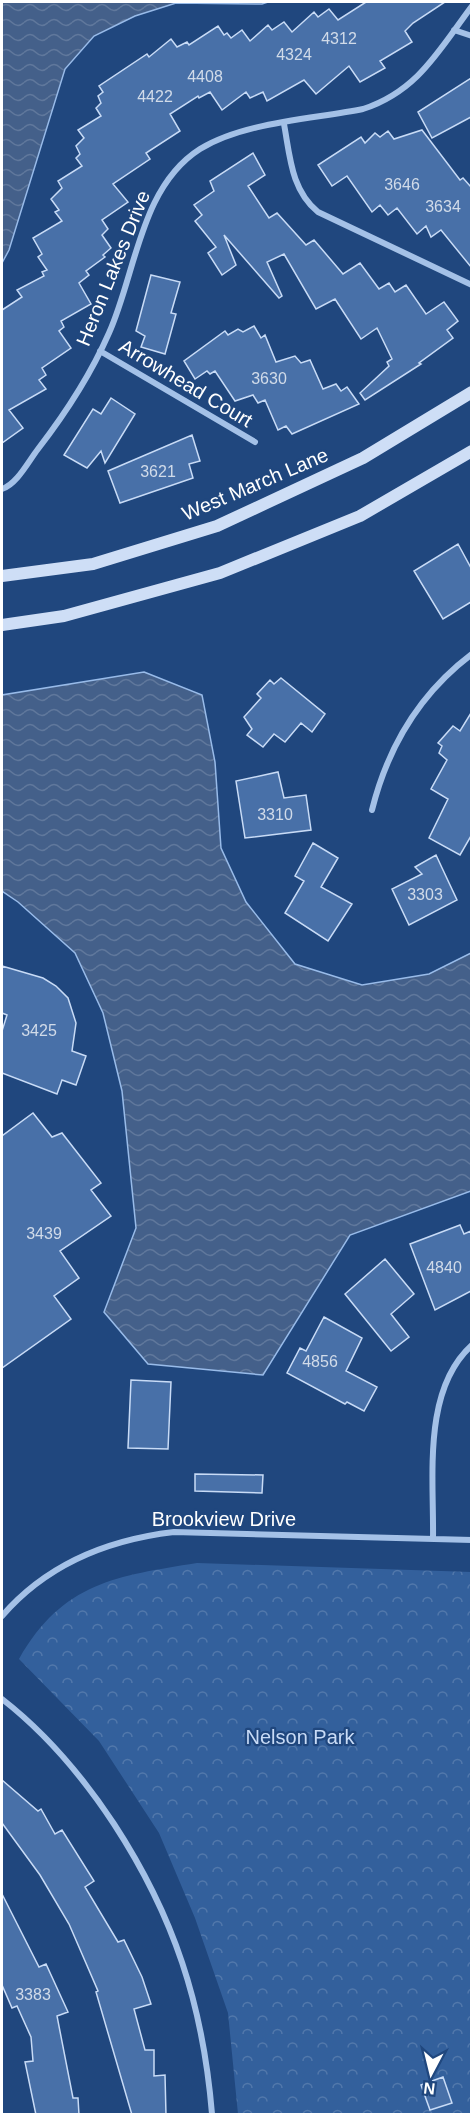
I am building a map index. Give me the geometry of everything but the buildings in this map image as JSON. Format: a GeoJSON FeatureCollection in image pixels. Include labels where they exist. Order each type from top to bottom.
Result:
{"type":"FeatureCollection","features":[{"type":"Feature","properties":{"kind":"main road","name":"West March Lane"},"geometry":{"type":"LineString","coordinates":[[2,576],[93,564],[217,526],[363,458],[471,392]]}},
{"type":"Feature","properties":{"kind":"main road"},"geometry":{"type":"LineString","coordinates":[[2,625],[64,616],[220,573],[360,516],[471,451]]}},
{"type":"Feature","properties":{"kind":"street","name":"Heron Lakes Drive"},"geometry":{"type":"LineString","coordinates":[[2,489],[15,479],[48,436],[100,351],[110,331],[151,210],[171,176],[198,150],[240,132],[363,109],[382,103],[402,92],[419,76],[471,6]]}},
{"type":"Feature","properties":{"kind":"street"},"geometry":{"type":"LineString","coordinates":[[454,30],[471,36]]}},
{"type":"Feature","properties":{"kind":"street"},"geometry":{"type":"LineString","coordinates":[[284,124],[294,178],[309,205],[318,212],[471,285]]}},
{"type":"Feature","properties":{"kind":"street","name":"Arrowhead Court"},"geometry":{"type":"LineString","coordinates":[[100,351],[255,442]]}},
{"type":"Feature","properties":{"kind":"street"},"geometry":{"type":"LineString","coordinates":[[372,810],[390,754],[410,718],[430,690],[471,654]]}},
{"type":"Feature","properties":{"kind":"street"},"geometry":{"type":"LineString","coordinates":[[433,1539],[437,1407],[454,1365],[471,1345]]}},
{"type":"Feature","properties":{"kind":"street","name":"Brookview Drive"},"geometry":{"type":"LineString","coordinates":[[2,1616],[43,1577],[72,1559],[137,1536],[174,1532],[471,1540]]}},
{"type":"Feature","properties":{"kind":"street"},"geometry":{"type":"LineString","coordinates":[[2,1699],[56,1748],[91,1790],[142,1868],[166,1914],[193,1994],[209,2070],[212,2115]]}},
{"type":"Feature","properties":{"kind":"green space","name":"Nelson Park"},"geometry":{"type":"Polygon","coordinates":[[[197,1563],[471,1572],[471,2114],[238,2114],[228,2013],[195,1918],[159,1833],[99,1741],[19,1659],[36,1633],[54,1613],[94,1587],[142,1573],[197,1563]]]}},
{"type":"Feature","properties":{"kind":"water"},"geometry":{"type":"Polygon","coordinates":[[[2,2],[268,2],[262,4],[176,3],[135,16],[94,36],[65,69],[9,250],[2,263],[2,2]]]}},
{"type":"Feature","properties":{"kind":"water"},"geometry":{"type":"Polygon","coordinates":[[[144,672],[202,695],[215,762],[221,848],[246,902],[295,964],[362,985],[429,974],[471,953],[471,1191],[350,1235],[263,1375],[148,1364],[104,1312],[136,1228],[122,1091],[103,1013],[75,953],[18,902],[2,891],[2,695],[144,672]]]}}]}
